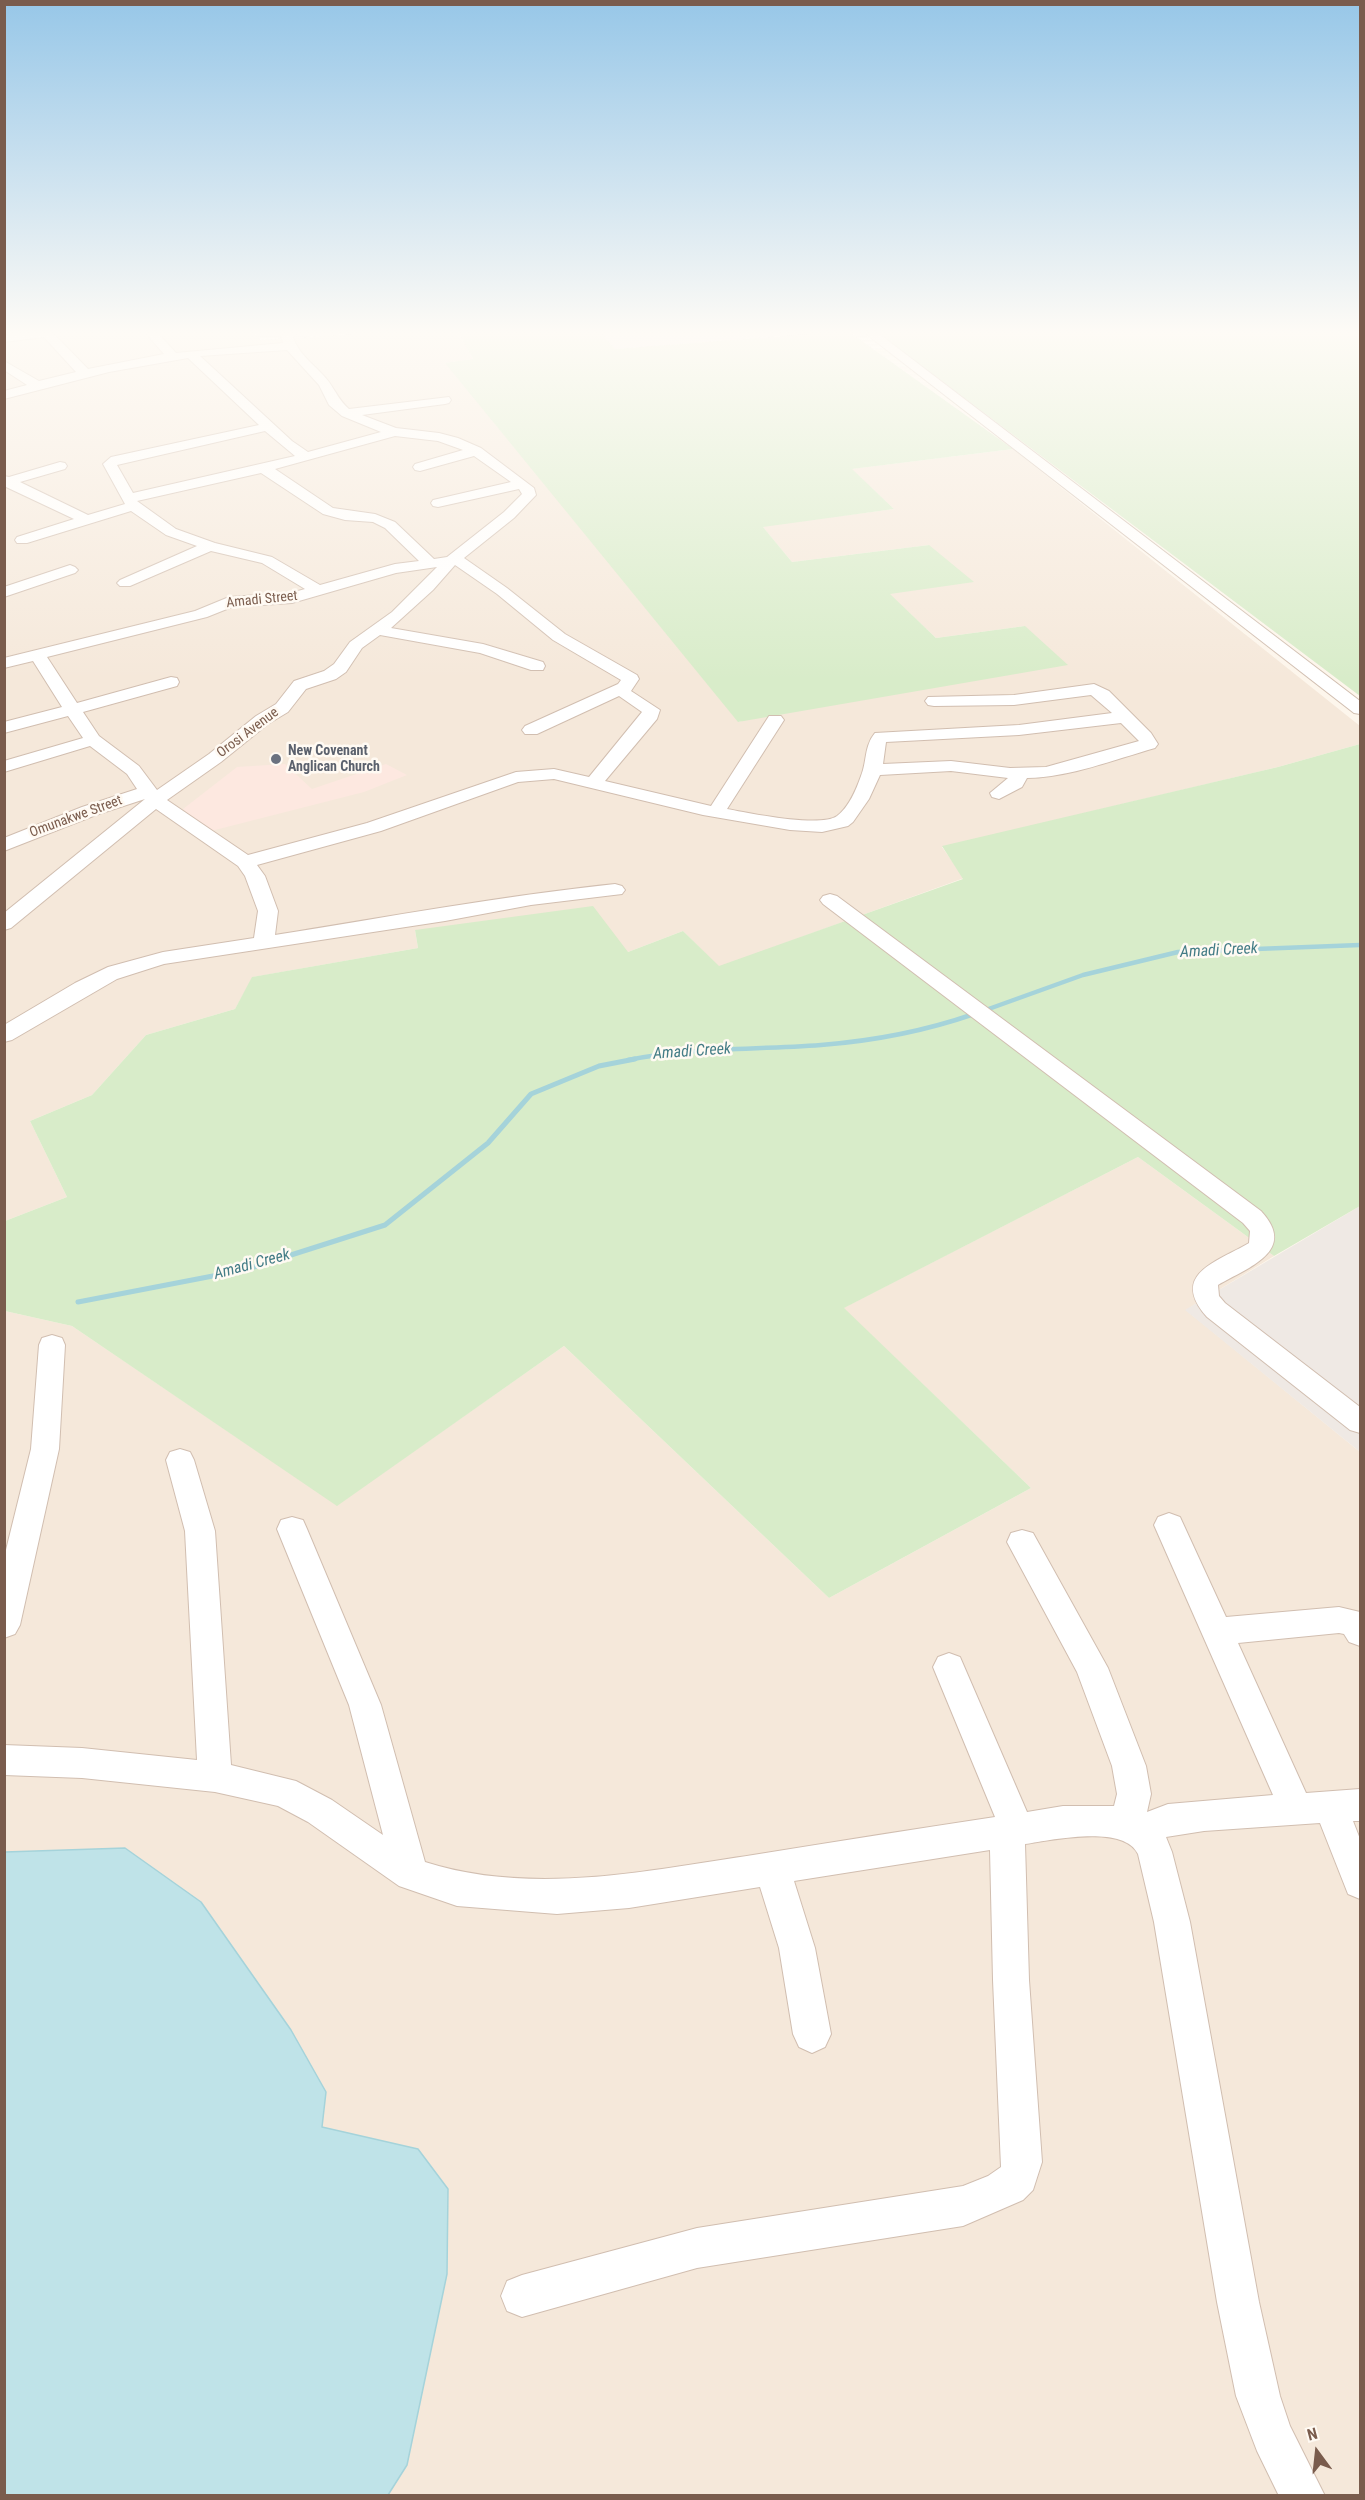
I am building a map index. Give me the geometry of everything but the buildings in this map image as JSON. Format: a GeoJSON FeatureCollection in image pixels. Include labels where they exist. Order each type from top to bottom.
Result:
{"type":"FeatureCollection","features":[{"type":"Feature","properties":{"kind":"street"},"geometry":{"type":"LineString","coordinates":[[177,447],[113,461],[110,464],[131,502],[171,532],[210,546],[267,560],[317,590]]}},
{"type":"Feature","properties":{"kind":"street"},"geometry":{"type":"LineString","coordinates":[[291,447],[307,458]]}},
{"type":"Feature","properties":{"kind":"street"},"geometry":{"type":"LineString","coordinates":[[21,540],[87,520],[131,502],[345,447]]}},
{"type":"Feature","properties":{"kind":"street"},"geometry":{"type":"LineString","coordinates":[[463,447],[476,452],[522,484]]}},
{"type":"Feature","properties":{"kind":"street"},"geometry":{"type":"LineString","coordinates":[[1019,447],[1360,709]]}},
{"type":"Feature","properties":{"kind":"street"},"geometry":{"type":"LineString","coordinates":[[420,467],[476,452]]}},
{"type":"Feature","properties":{"kind":"street"},"geometry":{"type":"LineString","coordinates":[[6,481],[60,465]]}},
{"type":"Feature","properties":{"kind":"street"},"geometry":{"type":"LineString","coordinates":[[265,469],[328,511],[339,515],[377,519],[389,523],[429,563]]}},
{"type":"Feature","properties":{"kind":"street"},"geometry":{"type":"LineString","coordinates":[[6,481],[87,520]]}},
{"type":"Feature","properties":{"kind":"street"},"geometry":{"type":"LineString","coordinates":[[438,503],[522,484]]}},
{"type":"Feature","properties":{"kind":"street","name":"Orosi Avenue"},"geometry":{"type":"LineString","coordinates":[[4,924],[151,796],[215,758],[262,720],[282,708],[300,685],[335,672],[356,645],[428,587],[453,559],[509,515],[529,495],[527,488],[522,484]]}},
{"type":"Feature","properties":{"kind":"street"},"geometry":{"type":"LineString","coordinates":[[125,583],[210,546]]}},
{"type":"Feature","properties":{"kind":"street"},"geometry":{"type":"LineString","coordinates":[[453,559],[502,591],[559,637],[631,679],[624,688],[531,730]]}},
{"type":"Feature","properties":{"kind":"street","name":"Amadi Street"},"geometry":{"type":"LineString","coordinates":[[4,663],[201,614],[229,602],[280,600],[302,596],[386,571],[453,559]]}},
{"type":"Feature","properties":{"kind":"street"},"geometry":{"type":"LineString","coordinates":[[4,592],[70,570]]}},
{"type":"Feature","properties":{"kind":"street"},"geometry":{"type":"LineString","coordinates":[[55,576],[76,585]]}},
{"type":"Feature","properties":{"kind":"street"},"geometry":{"type":"LineString","coordinates":[[377,630],[483,649],[537,666]]}},
{"type":"Feature","properties":{"kind":"street"},"geometry":{"type":"LineString","coordinates":[[37,655],[93,740],[133,770],[151,796],[245,862],[255,876],[267,911],[264,942]]}},
{"type":"Feature","properties":{"kind":"street"},"geometry":{"type":"LineString","coordinates":[[4,728],[171,682]]}},
{"type":"Feature","properties":{"kind":"street"},"geometry":{"type":"LineString","coordinates":[[872,770],[951,766],[1019,773],[1071,767],[1149,744],[1103,694],[1094,689],[1014,700],[934,701]]}},
{"type":"Feature","properties":{"kind":"street"},"geometry":{"type":"LineString","coordinates":[[592,784],[651,715],[651,711],[627,695]]}},
{"type":"Feature","properties":{"kind":"street"},"geometry":{"type":"LineString","coordinates":[[1014,700],[1019,730]]}},
{"type":"Feature","properties":{"kind":"street"},"geometry":{"type":"LineString","coordinates":[[245,862],[374,827],[516,777],[554,774],[716,812],[800,826],[833,825],[841,822],[854,810],[872,770],[877,741],[881,737],[1019,730],[1124,717]]}},
{"type":"Feature","properties":{"kind":"street"},"geometry":{"type":"LineString","coordinates":[[716,812],[776,720]]}},
{"type":"Feature","properties":{"kind":"street"},"geometry":{"type":"LineString","coordinates":[[4,767],[93,740]]}},
{"type":"Feature","properties":{"kind":"street"},"geometry":{"type":"LineString","coordinates":[[999,793],[1016,783],[1019,773]]}},
{"type":"Feature","properties":{"kind":"street","name":"Omunakwe Street"},"geometry":{"type":"LineString","coordinates":[[4,845],[89,811],[151,796]]}},
{"type":"Feature","properties":{"kind":"street"},"geometry":{"type":"LineString","coordinates":[[4,1035],[109,974],[132,966],[264,942],[445,915],[531,899],[615,890]]}},
{"type":"Feature","properties":{"kind":"street"},"geometry":{"type":"LineString","coordinates":[[830,900],[1243,1208],[1258,1222],[1264,1235],[1259,1249],[1207,1280],[1204,1294],[1216,1310],[1360,1422]]}},
{"type":"Feature","properties":{"kind":"street"},"geometry":{"type":"LineString","coordinates":[[4,1625],[45,1449],[52,1345]]}},
{"type":"Feature","properties":{"kind":"street"},"geometry":{"type":"LineString","coordinates":[[180,1460],[200,1531],[216,1777]]}},
{"type":"Feature","properties":{"kind":"street"},"geometry":{"type":"LineString","coordinates":[[1169,1525],[1297,1810]]}},
{"type":"Feature","properties":{"kind":"street"},"geometry":{"type":"LineString","coordinates":[[292,1529],[364,1705],[411,1874]]}},
{"type":"Feature","properties":{"kind":"street"},"geometry":{"type":"LineString","coordinates":[[1022,1542],[1092,1668],[1129,1766],[1134,1794],[1134,1827]]}},
{"type":"Feature","properties":{"kind":"street"},"geometry":{"type":"LineString","coordinates":[[1218,1631],[1339,1620],[1354,1623],[1360,1633]]}},
{"type":"Feature","properties":{"kind":"street"},"geometry":{"type":"LineString","coordinates":[[522,2296],[697,2248],[963,2206],[996,2193],[1013,2183],[1019,2176],[1022,2162],[1011,1980],[1012,1831],[949,1667]]}},
{"type":"Feature","properties":{"kind":"street"},"geometry":{"type":"LineString","coordinates":[[4,1760],[82,1763],[216,1777],[284,1792],[320,1811],[411,1874],[457,1888],[556,1897],[629,1891],[1063,1822],[1103,1821],[1134,1827],[1204,1815],[1346,1807],[1360,1882]]}},
{"type":"Feature","properties":{"kind":"street"},"geometry":{"type":"LineString","coordinates":[[1134,1827],[1148,1838],[1155,1852],[1172,1922],[1238,2302],[1258,2396],[1272,2436],[1303,2496]]}},
{"type":"Feature","properties":{"kind":"street"},"geometry":{"type":"LineString","coordinates":[[772,1869],[796,1948],[812,2034]]}},
{"type":"Feature","properties":{"kind":"shaded area"},"geometry":{"type":"Polygon","coordinates":[[[5,447],[514,447],[739,722],[1025,626],[936,638],[889,594],[929,545],[792,562],[762,526],[894,509],[851,469],[1013,449],[1360,726],[1360,744],[1278,767],[942,847],[964,878],[719,967],[683,931],[628,952],[415,930],[418,948],[253,977],[235,1009],[146,1035],[92,1095],[30,1121],[67,1197],[5,1221],[5,447]]]}},
{"type":"Feature","properties":{"kind":"shaded area"},"geometry":{"type":"Polygon","coordinates":[[[285,764],[312,789],[386,764],[407,775],[364,792],[211,831],[196,822],[183,809],[237,767],[285,764]]]}},
{"type":"Feature","properties":{"kind":"shaded area"},"geometry":{"type":"Polygon","coordinates":[[[1138,1157],[1274,1256],[1186,1310],[1360,1452],[1360,2495],[5,2496],[5,1311],[72,1326],[337,1505],[564,1346],[829,1598],[1031,1488],[843,1308],[1138,1157]]]}},
{"type":"Feature","properties":{"kind":"shaded area"},"geometry":{"type":"Polygon","coordinates":[[[1360,1206],[1360,1452],[1185,1310],[1360,1206]]]}},
{"type":"Feature","properties":{"kind":"green space"},"geometry":{"type":"Polygon","coordinates":[[[513,447],[1010,447],[1013,449],[852,469],[894,509],[763,527],[792,562],[929,545],[974,582],[890,594],[936,638],[1025,626],[1068,665],[738,722],[513,447]]]}},
{"type":"Feature","properties":{"kind":"green space"},"geometry":{"type":"Polygon","coordinates":[[[1029,447],[1360,447],[1360,696],[1029,447]]]}},
{"type":"Feature","properties":{"kind":"green space"},"geometry":{"type":"Polygon","coordinates":[[[1360,744],[1360,1206],[1274,1256],[1138,1157],[844,1308],[1031,1488],[829,1598],[564,1346],[337,1506],[72,1326],[5,1311],[5,1221],[67,1197],[30,1121],[92,1095],[146,1035],[235,1009],[252,977],[418,948],[415,930],[593,906],[628,952],[683,931],[719,966],[963,879],[942,846],[1278,767],[1360,744]]]}},
{"type":"Feature","properties":{"kind":"water"},"geometry":{"type":"Polygon","coordinates":[[[125,1848],[201,1902],[291,2030],[326,2092],[322,2127],[418,2149],[448,2189],[447,2274],[407,2465],[388,2495],[5,2495],[5,1852],[125,1848]]]}},
{"type":"Feature","properties":{"kind":"waterway","name":"Amadi Creek"},"geometry":{"type":"LineString","coordinates":[[983,1011],[1083,975],[1178,952],[1360,945]]}},
{"type":"Feature","properties":{"kind":"waterway","name":"Amadi Creek"},"geometry":{"type":"LineString","coordinates":[[628,1060],[700,1051],[797,1047],[860,1041],[918,1030],[974,1014]]}},
{"type":"Feature","properties":{"kind":"waterway","name":"Amadi Creek"},"geometry":{"type":"LineString","coordinates":[[78,1302],[244,1270],[385,1225],[488,1143],[531,1094],[599,1066],[635,1059]]}},
{"type":"Feature","properties":{"kind":"place","name":"New Covenant Anglican Church"},"geometry":{"type":"Point","coordinates":[276,759]}}]}
